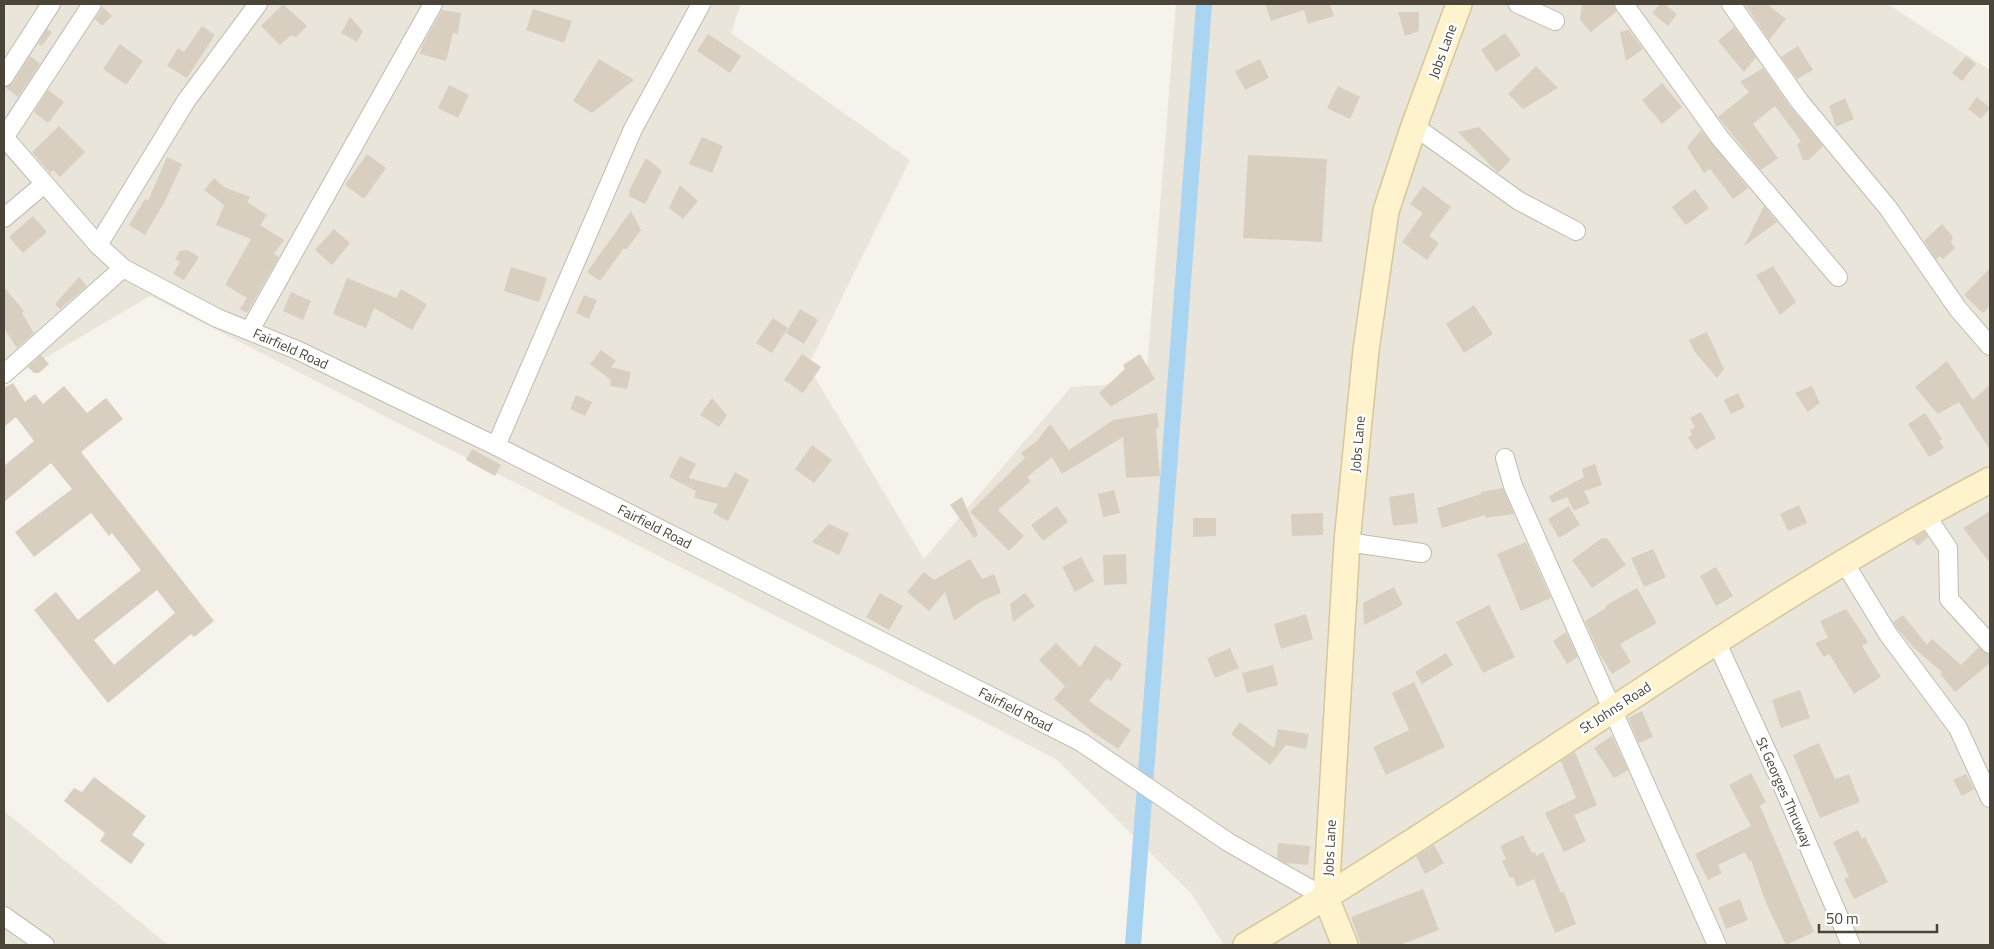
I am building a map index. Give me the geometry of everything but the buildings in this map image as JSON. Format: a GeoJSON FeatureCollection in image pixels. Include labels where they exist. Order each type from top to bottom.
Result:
{"type":"FeatureCollection","features":[{"type":"Feature","properties":{"kind":"main road","name":"Jobs Lane"},"geometry":{"type":"LineString","coordinates":[[1326,898],[1347,542],[1366,350],[1386,211],[1414,126],[1459,4]]}},
{"type":"Feature","properties":{"kind":"main road","name":"St Johns Road"},"geometry":{"type":"LineString","coordinates":[[1246,945],[1326,898],[1716,640],[1925,514],[1990,480]]}},
{"type":"Feature","properties":{"kind":"main road"},"geometry":{"type":"LineString","coordinates":[[1326,898],[1346,945]]}},
{"type":"Feature","properties":{"kind":"street"},"geometry":{"type":"LineString","coordinates":[[4,77],[51,4]]}},
{"type":"Feature","properties":{"kind":"street"},"geometry":{"type":"LineString","coordinates":[[4,138],[92,4]]}},
{"type":"Feature","properties":{"kind":"street"},"geometry":{"type":"LineString","coordinates":[[98,245],[186,102],[258,4]]}},
{"type":"Feature","properties":{"kind":"street"},"geometry":{"type":"LineString","coordinates":[[250,330],[433,4]]}},
{"type":"Feature","properties":{"kind":"street"},"geometry":{"type":"LineString","coordinates":[[496,446],[633,130],[702,4]]}},
{"type":"Feature","properties":{"kind":"street"},"geometry":{"type":"LineString","coordinates":[[1518,4],[1554,21]]}},
{"type":"Feature","properties":{"kind":"street"},"geometry":{"type":"LineString","coordinates":[[1624,4],[1720,138],[1838,277]]}},
{"type":"Feature","properties":{"kind":"street"},"geometry":{"type":"LineString","coordinates":[[1731,4],[1800,102],[1888,208],[1958,310],[1990,346]]}},
{"type":"Feature","properties":{"kind":"street"},"geometry":{"type":"LineString","coordinates":[[1414,126],[1519,201],[1576,230]]}},
{"type":"Feature","properties":{"kind":"street","name":"Fairfield Road"},"geometry":{"type":"LineString","coordinates":[[4,138],[43,185],[98,245],[123,268],[218,318],[250,330],[496,446],[1081,742],[1228,842],[1326,898]]}},
{"type":"Feature","properties":{"kind":"street"},"geometry":{"type":"LineString","coordinates":[[4,218],[43,185]]}},
{"type":"Feature","properties":{"kind":"street"},"geometry":{"type":"LineString","coordinates":[[4,374],[123,268]]}},
{"type":"Feature","properties":{"kind":"street"},"geometry":{"type":"LineString","coordinates":[[1505,458],[1513,486],[1717,945]]}},
{"type":"Feature","properties":{"kind":"street"},"geometry":{"type":"LineString","coordinates":[[1925,514],[1948,548],[1949,600],[1990,644]]}},
{"type":"Feature","properties":{"kind":"street"},"geometry":{"type":"LineString","coordinates":[[1347,542],[1422,553]]}},
{"type":"Feature","properties":{"kind":"street"},"geometry":{"type":"LineString","coordinates":[[1844,562],[1888,634],[1958,728],[1990,798]]}},
{"type":"Feature","properties":{"kind":"street","name":"St Georges Thruway"},"geometry":{"type":"LineString","coordinates":[[1716,640],[1780,780],[1851,945]]}},
{"type":"Feature","properties":{"kind":"street"},"geometry":{"type":"LineString","coordinates":[[4,916],[45,945]]}},
{"type":"Feature","properties":{"kind":"shaded area"},"geometry":{"type":"Polygon","coordinates":[[[4,4],[741,4],[731,33],[910,160],[808,366],[924,559],[1071,387],[1146,382],[1176,4],[1887,4],[1990,70],[1990,945],[1224,945],[1191,893],[1056,759],[150,296],[4,382],[4,4]]]}},
{"type":"Feature","properties":{"kind":"shaded area"},"geometry":{"type":"Polygon","coordinates":[[[4,811],[168,945],[4,945],[4,811]]]}},
{"type":"Feature","properties":{"kind":"waterway"},"geometry":{"type":"LineString","coordinates":[[1133,945],[1204,4]]}}]}
